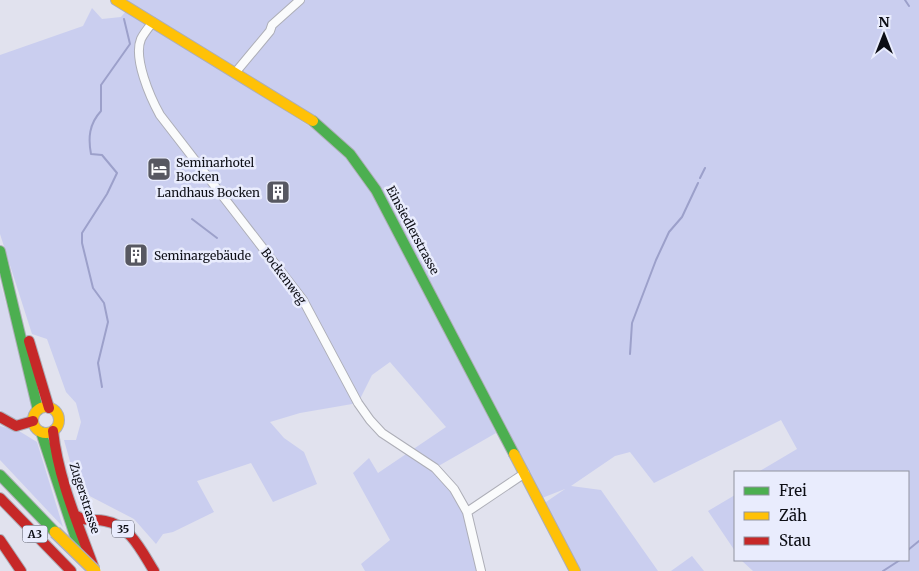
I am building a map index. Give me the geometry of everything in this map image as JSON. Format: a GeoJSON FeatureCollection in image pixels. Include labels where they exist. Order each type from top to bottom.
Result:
{"type":"FeatureCollection","features":[{"type":"Feature","properties":{"kind":"main road","name":"Einsiedlerstrasse"},"geometry":{"type":"LineString","coordinates":[[116,0],[317,124],[339,142],[360,164],[376,190],[576,571]]}},
{"type":"Feature","properties":{"kind":"main road","name":"Zugerstrasse"},"geometry":{"type":"LineString","coordinates":[[0,251],[10,286],[16,296],[40,413],[34,426],[47,432],[55,449],[75,515],[95,571]]}},
{"type":"Feature","properties":{"kind":"main road","name":"Zugerstrasse"},"geometry":{"type":"LineString","coordinates":[[40,413],[55,412],[59,418],[58,426],[47,432]]}},
{"type":"Feature","properties":{"kind":"main road"},"geometry":{"type":"LineString","coordinates":[[0,417],[16,426],[40,413]]}},
{"type":"Feature","properties":{"kind":"main road","name":"Zugerstrasse"},"geometry":{"type":"LineString","coordinates":[[47,432],[86,571]]}},
{"type":"Feature","properties":{"kind":"main road","name":"A3"},"geometry":{"type":"LineString","coordinates":[[0,475],[95,571]]}},
{"type":"Feature","properties":{"kind":"main road","name":"A3"},"geometry":{"type":"LineString","coordinates":[[0,498],[70,570]]}},
{"type":"Feature","properties":{"kind":"main road","name":"35"},"geometry":{"type":"LineString","coordinates":[[75,515],[86,522],[106,521],[118,525],[132,539],[154,571]]}},
{"type":"Feature","properties":{"kind":"main road"},"geometry":{"type":"LineString","coordinates":[[0,540],[21,571]]}},
{"type":"Feature","properties":{"kind":"street"},"geometry":{"type":"LineString","coordinates":[[235,73],[270,31],[272,25],[300,0]]}},
{"type":"Feature","properties":{"kind":"street","name":"Bockenweg"},"geometry":{"type":"LineString","coordinates":[[153,22],[141,38],[139,56],[154,104],[160,115],[303,300],[358,403],[370,420],[382,433],[435,468],[454,489],[467,512],[481,571]]}},
{"type":"Feature","properties":{"kind":"street"},"geometry":{"type":"LineString","coordinates":[[467,512],[524,473]]}},
{"type":"Feature","properties":{"kind":"shaded area"},"geometry":{"type":"Polygon","coordinates":[[[124,0],[919,0],[919,571],[753,571],[742,561],[909,561],[909,471],[760,471],[797,449],[781,420],[654,483],[630,452],[615,456],[571,486],[601,490],[658,571],[577,571],[546,506],[546,502],[565,489],[542,498],[346,144],[124,0]]]}},
{"type":"Feature","properties":{"kind":"shaded area"},"geometry":{"type":"Polygon","coordinates":[[[92,8],[102,19],[121,17],[127,10],[342,147],[377,198],[496,433],[435,468],[465,514],[479,571],[365,571],[361,564],[390,540],[353,473],[369,458],[378,473],[446,427],[390,362],[372,375],[358,403],[300,413],[270,422],[284,438],[304,452],[317,484],[273,502],[251,463],[197,481],[214,512],[173,532],[163,534],[156,544],[134,519],[78,490],[64,440],[76,440],[81,422],[76,403],[66,392],[47,339],[32,334],[0,234],[0,55],[83,26],[92,8]]]}},
{"type":"Feature","properties":{"kind":"shaded area"},"geometry":{"type":"Polygon","coordinates":[[[0,283],[34,400],[30,413],[25,420],[13,420],[0,410],[0,283]]]}},
{"type":"Feature","properties":{"kind":"shaded area"},"geometry":{"type":"Polygon","coordinates":[[[0,426],[19,431],[37,442],[63,527],[0,460],[0,426]]]}},
{"type":"Feature","properties":{"kind":"shaded area"},"geometry":{"type":"Polygon","coordinates":[[[734,496],[734,550],[708,511],[734,496]]]}},
{"type":"Feature","properties":{"kind":"shaded area"},"geometry":{"type":"Polygon","coordinates":[[[692,556],[704,571],[671,571],[692,556]]]}},
{"type":"Feature","properties":{"kind":"waterway"},"geometry":{"type":"LineString","coordinates":[[905,0],[909,6]]}},
{"type":"Feature","properties":{"kind":"waterway"},"geometry":{"type":"LineString","coordinates":[[102,387],[98,363],[108,322],[104,303],[93,288],[82,243],[82,233],[107,194],[117,173],[102,155],[91,154],[90,137],[94,121],[101,111],[101,85],[130,44],[124,19]]}},
{"type":"Feature","properties":{"kind":"waterway"},"geometry":{"type":"LineString","coordinates":[[700,178],[705,168]]}},
{"type":"Feature","properties":{"kind":"waterway"},"geometry":{"type":"LineString","coordinates":[[630,354],[632,323],[656,260],[669,232],[682,217],[698,183]]}},
{"type":"Feature","properties":{"kind":"waterway"},"geometry":{"type":"LineString","coordinates":[[192,219],[217,238]]}},
{"type":"Feature","properties":{"kind":"waterway"},"geometry":{"type":"LineString","coordinates":[[909,549],[919,541]]}},
{"type":"Feature","properties":{"kind":"waterway"},"geometry":{"type":"LineString","coordinates":[[883,571],[898,561]]}},
{"type":"Feature","properties":{"kind":"traffic: fast"},"geometry":{"type":"LineString","coordinates":[[313,121],[350,154],[376,190],[514,454]]}},
{"type":"Feature","properties":{"kind":"traffic: fast"},"geometry":{"type":"LineString","coordinates":[[0,251],[38,410]]}},
{"type":"Feature","properties":{"kind":"traffic: fast"},"geometry":{"type":"LineString","coordinates":[[41,432],[82,557]]}},
{"type":"Feature","properties":{"kind":"traffic: fast"},"geometry":{"type":"LineString","coordinates":[[0,475],[55,532]]}},
{"type":"Feature","properties":{"kind":"traffic: slow"},"geometry":{"type":"LineString","coordinates":[[116,0],[313,121]]}},
{"type":"Feature","properties":{"kind":"traffic: slow"},"geometry":{"type":"LineString","coordinates":[[46,407],[55,411],[59,420],[55,429],[46,433],[37,429],[33,420],[37,411],[46,407]]}},
{"type":"Feature","properties":{"kind":"traffic: slow"},"geometry":{"type":"LineString","coordinates":[[514,454],[575,571]]}},
{"type":"Feature","properties":{"kind":"traffic: slow"},"geometry":{"type":"LineString","coordinates":[[55,532],[95,571]]}},
{"type":"Feature","properties":{"kind":"traffic: jam"},"geometry":{"type":"LineString","coordinates":[[29,341],[49,408]]}},
{"type":"Feature","properties":{"kind":"traffic: jam"},"geometry":{"type":"LineString","coordinates":[[0,417],[16,426],[33,421]]}},
{"type":"Feature","properties":{"kind":"traffic: jam"},"geometry":{"type":"LineString","coordinates":[[53,431],[64,483],[94,568]]}},
{"type":"Feature","properties":{"kind":"traffic: jam"},"geometry":{"type":"LineString","coordinates":[[0,498],[71,571]]}},
{"type":"Feature","properties":{"kind":"traffic: jam"},"geometry":{"type":"LineString","coordinates":[[75,515],[86,519],[105,521],[122,528],[140,548],[154,571]]}},
{"type":"Feature","properties":{"kind":"traffic: jam"},"geometry":{"type":"LineString","coordinates":[[0,540],[21,571]]}},
{"type":"Feature","properties":{"kind":"place","name":"Seminarhotel Bocken"},"geometry":{"type":"Point","coordinates":[159,169]}},
{"type":"Feature","properties":{"kind":"place","name":"Landhaus Bocken"},"geometry":{"type":"Point","coordinates":[278,192]}},
{"type":"Feature","properties":{"kind":"place","name":"Seminargebäude"},"geometry":{"type":"Point","coordinates":[136,255]}}]}
